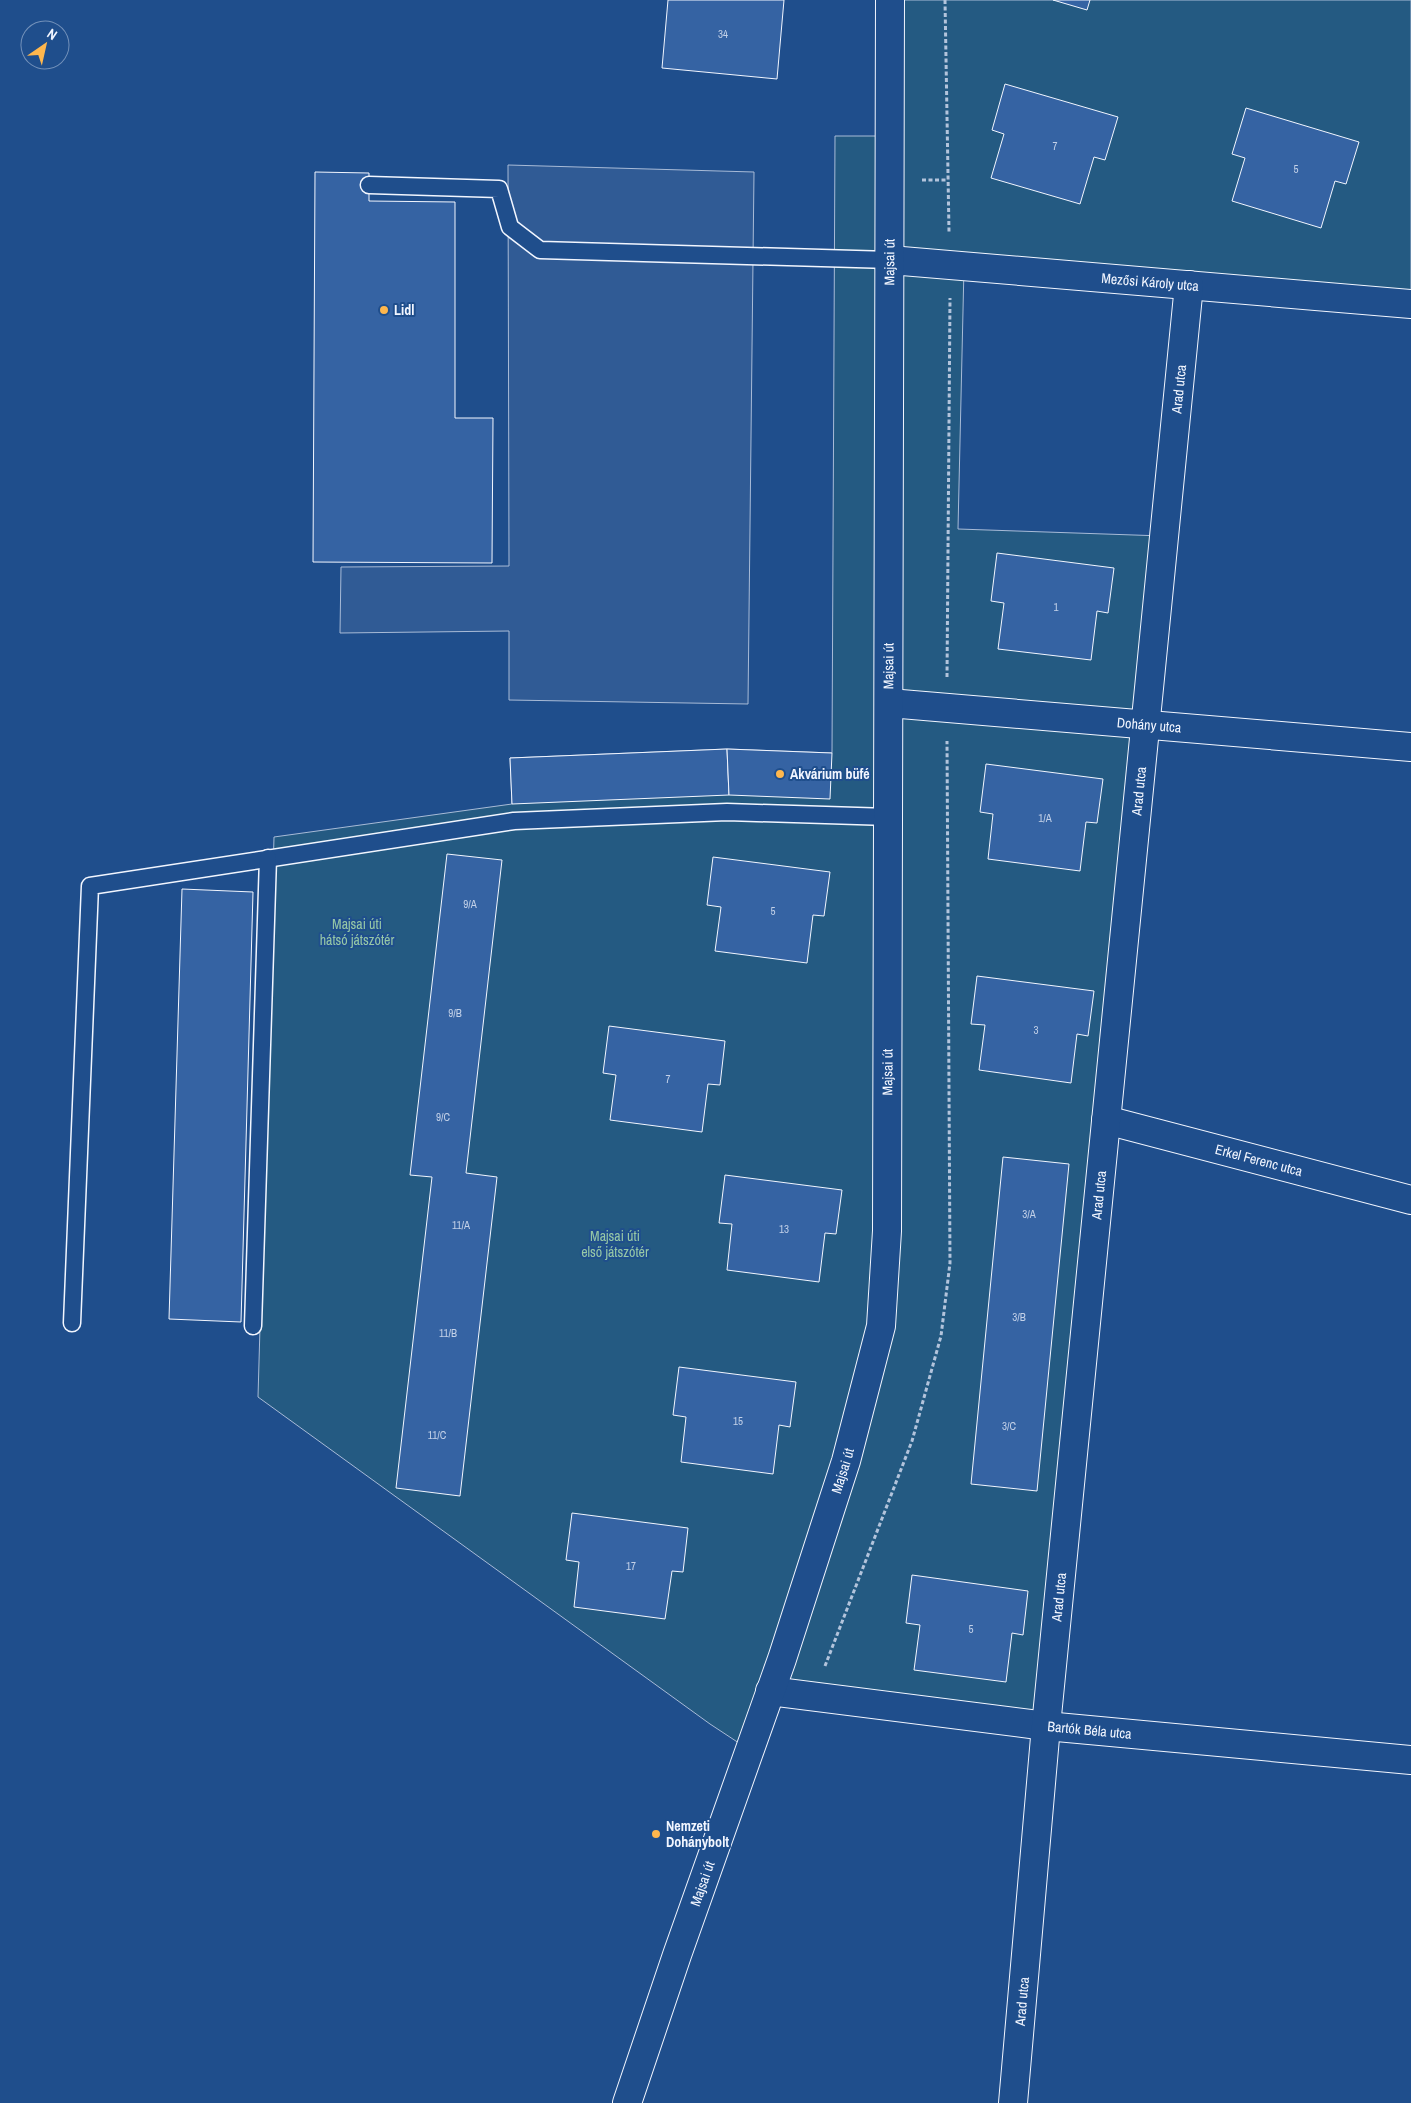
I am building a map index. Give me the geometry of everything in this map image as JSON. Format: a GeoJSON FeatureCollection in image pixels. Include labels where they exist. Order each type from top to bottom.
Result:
{"type":"FeatureCollection","features":[{"type":"Feature","properties":{"kind":"street","name":"Majsai út"},"geometry":{"type":"LineString","coordinates":[[626,2103],[770,1691],[846,1461],[881,1326],[887,1231],[890,0]]}},
{"type":"Feature","properties":{"kind":"street","name":"Mezősi Károly utca"},"geometry":{"type":"LineString","coordinates":[[890,260],[1411,304]]}},
{"type":"Feature","properties":{"kind":"street","name":"Arad utca"},"geometry":{"type":"LineString","coordinates":[[1013,2103],[1046,1726],[1189,286]]}},
{"type":"Feature","properties":{"kind":"street","name":"Dohány utca"},"geometry":{"type":"LineString","coordinates":[[889,703],[1411,747]]}},
{"type":"Feature","properties":{"kind":"street","name":"Erkel Ferenc utca"},"geometry":{"type":"LineString","coordinates":[[1106,1120],[1411,1200]]}},
{"type":"Feature","properties":{"kind":"street","name":"Bartók Béla utca"},"geometry":{"type":"LineString","coordinates":[[770,1691],[1046,1726],[1411,1760]]}},
{"type":"Feature","properties":{"kind":"lane"},"geometry":{"type":"LineString","coordinates":[[369,185],[499,189],[510,227],[540,250],[890,260]]}},
{"type":"Feature","properties":{"kind":"lane"},"geometry":{"type":"LineString","coordinates":[[72,1323],[90,886],[514,820],[727,812],[889,817]]}},
{"type":"Feature","properties":{"kind":"lane"},"geometry":{"type":"LineString","coordinates":[[253,1326],[268,858]]}},
{"type":"Feature","properties":{"kind":"path"},"geometry":{"type":"LineString","coordinates":[[813,1697],[912,1441],[941,1336],[950,1263],[947,708],[950,265],[945,0]]}},
{"type":"Feature","properties":{"kind":"green space"},"geometry":{"type":"Polygon","coordinates":[[[891,0],[1411,0],[1411,304],[890,259],[891,0]]]}},
{"type":"Feature","properties":{"kind":"green space"},"geometry":{"type":"Polygon","coordinates":[[[835,136],[888,136],[880,1326],[748,1749],[710,1724],[258,1397],[274,837],[512,804],[510,758],[727,749],[832,753],[835,136]]]}},
{"type":"Feature","properties":{"kind":"green space"},"geometry":{"type":"Polygon","coordinates":[[[890,261],[964,267],[958,529],[1163,536],[1145,724],[890,702],[890,261]]]}},
{"type":"Feature","properties":{"kind":"green space"},"geometry":{"type":"Polygon","coordinates":[[[890,703],[1145,725],[1045,1725],[772,1690],[883,1326],[890,703]]]}},
{"type":"Feature","properties":{"kind":"shaded area"},"geometry":{"type":"Polygon","coordinates":[[[508,165],[754,172],[748,704],[509,700],[509,631],[340,633],[341,567],[509,566],[508,165]]]}},
{"type":"Feature","properties":{"kind":"building"},"geometry":{"type":"Polygon","coordinates":[[[668,0],[784,0],[777,79],[662,68],[668,0]]]}},
{"type":"Feature","properties":{"kind":"building"},"geometry":{"type":"Polygon","coordinates":[[[1053,0],[1090,0],[1087,10],[1053,0]]]}},
{"type":"Feature","properties":{"kind":"building"},"geometry":{"type":"Polygon","coordinates":[[[1005,84],[1118,117],[1105,160],[1094,157],[1080,204],[991,178],[1004,134],[992,130],[1005,84]]]}},
{"type":"Feature","properties":{"kind":"building"},"geometry":{"type":"Polygon","coordinates":[[[1246,108],[1359,142],[1346,184],[1335,181],[1321,228],[1232,201],[1245,158],[1232,154],[1246,108]]]}},
{"type":"Feature","properties":{"kind":"building","name":"Lidl"},"geometry":{"type":"Polygon","coordinates":[[[315,172],[369,173],[369,201],[455,202],[455,418],[493,418],[492,563],[313,562],[315,172]]]}},
{"type":"Feature","properties":{"kind":"building"},"geometry":{"type":"Polygon","coordinates":[[[997,553],[1114,568],[1108,613],[1097,611],[1091,660],[998,649],[1004,603],[991,601],[997,553]]]}},
{"type":"Feature","properties":{"kind":"building"},"geometry":{"type":"Polygon","coordinates":[[[727,749],[729,795],[512,804],[510,758],[727,749]]]}},
{"type":"Feature","properties":{"kind":"building","name":"Akvárium büfé"},"geometry":{"type":"Polygon","coordinates":[[[727,749],[832,753],[830,799],[729,795],[727,749]]]}},
{"type":"Feature","properties":{"kind":"building"},"geometry":{"type":"Polygon","coordinates":[[[986,764],[1103,779],[1097,823],[1086,822],[1080,871],[988,859],[993,814],[980,812],[986,764]]]}},
{"type":"Feature","properties":{"kind":"building"},"geometry":{"type":"Polygon","coordinates":[[[447,854],[502,860],[466,1173],[497,1177],[460,1496],[396,1488],[432,1177],[410,1175],[447,854]]]}},
{"type":"Feature","properties":{"kind":"building"},"geometry":{"type":"Polygon","coordinates":[[[713,857],[830,872],[824,916],[813,915],[807,963],[715,951],[721,907],[707,905],[713,857]]]}},
{"type":"Feature","properties":{"kind":"building"},"geometry":{"type":"Polygon","coordinates":[[[182,889],[253,892],[241,1322],[169,1319],[182,889]]]}},
{"type":"Feature","properties":{"kind":"building"},"geometry":{"type":"Polygon","coordinates":[[[977,976],[1094,991],[1088,1036],[1077,1034],[1071,1083],[979,1070],[985,1025],[971,1024],[977,976]]]}},
{"type":"Feature","properties":{"kind":"building"},"geometry":{"type":"Polygon","coordinates":[[[609,1026],[725,1041],[720,1085],[708,1084],[702,1132],[610,1120],[616,1075],[603,1073],[609,1026]]]}},
{"type":"Feature","properties":{"kind":"building"},"geometry":{"type":"Polygon","coordinates":[[[1003,1157],[1069,1164],[1037,1491],[971,1484],[1003,1157]]]}},
{"type":"Feature","properties":{"kind":"building"},"geometry":{"type":"Polygon","coordinates":[[[725,1175],[842,1190],[836,1234],[825,1233],[819,1282],[727,1270],[732,1224],[719,1223],[725,1175]]]}},
{"type":"Feature","properties":{"kind":"building"},"geometry":{"type":"Polygon","coordinates":[[[679,1367],[796,1382],[790,1427],[779,1425],[773,1474],[681,1462],[686,1417],[673,1415],[679,1367]]]}},
{"type":"Feature","properties":{"kind":"building"},"geometry":{"type":"Polygon","coordinates":[[[572,1513],[688,1528],[683,1572],[672,1571],[665,1619],[574,1607],[579,1562],[566,1560],[572,1513]]]}},
{"type":"Feature","properties":{"kind":"building"},"geometry":{"type":"Polygon","coordinates":[[[912,1575],[1028,1591],[1023,1635],[1012,1633],[1006,1682],[914,1670],[920,1625],[906,1623],[912,1575]]]}},
{"type":"Feature","properties":{"kind":"place","name":"Lidl"},"geometry":{"type":"Point","coordinates":[384,310]}},
{"type":"Feature","properties":{"kind":"place","name":"Akvárium büfé"},"geometry":{"type":"Point","coordinates":[780,774]}},
{"type":"Feature","properties":{"kind":"place","name":"Nemzeti Dohánybolt"},"geometry":{"type":"Point","coordinates":[656,1834]}},
{"type":"Feature","properties":{"kind":"park label","name":"Majsai úti hátsó játszótér"},"geometry":{"type":"Point","coordinates":[357,932]}},
{"type":"Feature","properties":{"kind":"park label","name":"Majsai úti első játszótér"},"geometry":{"type":"Point","coordinates":[615,1244]}}]}
